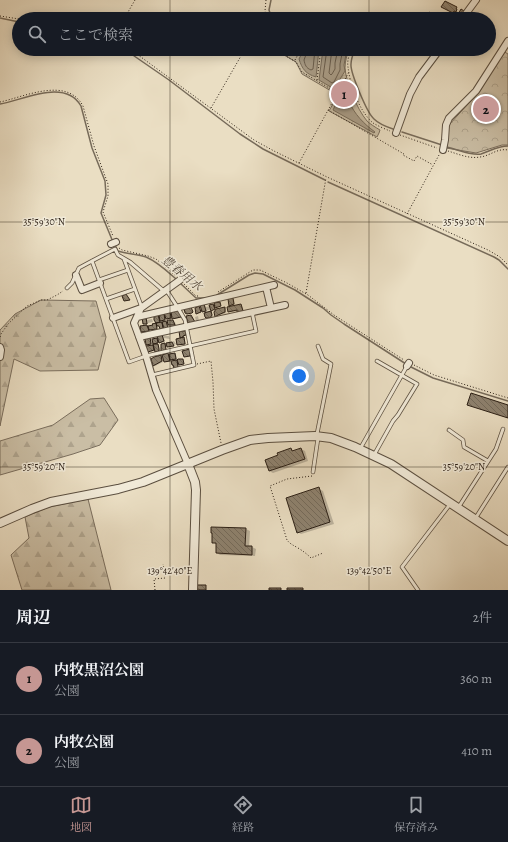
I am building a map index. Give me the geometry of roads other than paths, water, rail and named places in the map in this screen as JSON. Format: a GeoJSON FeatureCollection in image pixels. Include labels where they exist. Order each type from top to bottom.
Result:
{"type":"FeatureCollection","features":[{"type":"Feature","properties":{"kind":"street"},"geometry":{"type":"LineString","coordinates":[[467,12],[476,0]]}},
{"type":"Feature","properties":{"kind":"street"},"geometry":{"type":"LineString","coordinates":[[443,150],[446,125],[449,118],[476,92],[508,41]]}},
{"type":"Feature","properties":{"kind":"street"},"geometry":{"type":"LineString","coordinates":[[396,133],[410,94],[419,77],[435,56]]}},
{"type":"Feature","properties":{"kind":"street"},"geometry":{"type":"LineString","coordinates":[[76,275],[82,290],[100,282]]}},
{"type":"Feature","properties":{"kind":"street"},"geometry":{"type":"LineString","coordinates":[[113,318],[141,308],[178,282]]}},
{"type":"Feature","properties":{"kind":"street"},"geometry":{"type":"LineString","coordinates":[[137,317],[274,286]]}},
{"type":"Feature","properties":{"kind":"street"},"geometry":{"type":"LineString","coordinates":[[266,287],[271,308]]}},
{"type":"Feature","properties":{"kind":"street"},"geometry":{"type":"LineString","coordinates":[[139,337],[285,304]]}},
{"type":"Feature","properties":{"kind":"street"},"geometry":{"type":"LineString","coordinates":[[141,308],[134,323],[156,390],[195,482],[193,590]]}},
{"type":"Feature","properties":{"kind":"street"},"geometry":{"type":"LineString","coordinates":[[0,347],[0,357]]}},
{"type":"Feature","properties":{"kind":"street"},"geometry":{"type":"LineString","coordinates":[[0,523],[51,502],[97,494],[143,482],[242,442],[259,439],[318,436],[337,440],[374,455],[391,464],[508,541]]}},
{"type":"Feature","properties":{"kind":"lane"},"geometry":{"type":"LineString","coordinates":[[67,288],[72,283],[79,268],[114,249],[118,255],[130,262],[166,291],[185,320],[194,365],[152,375]]}},
{"type":"Feature","properties":{"kind":"lane"},"geometry":{"type":"LineString","coordinates":[[124,259],[141,308]]}},
{"type":"Feature","properties":{"kind":"lane"},"geometry":{"type":"LineString","coordinates":[[92,261],[129,362],[146,356],[256,331],[252,312]]}},
{"type":"Feature","properties":{"kind":"lane"},"geometry":{"type":"LineString","coordinates":[[100,282],[128,270]]}},
{"type":"Feature","properties":{"kind":"lane"},"geometry":{"type":"LineString","coordinates":[[106,299],[135,289]]}},
{"type":"Feature","properties":{"kind":"lane"},"geometry":{"type":"LineString","coordinates":[[313,472],[331,364],[324,359],[318,346]]}},
{"type":"Feature","properties":{"kind":"lane"},"geometry":{"type":"LineString","coordinates":[[374,455],[393,420],[398,415],[417,384],[377,361]]}},
{"type":"Feature","properties":{"kind":"lane"},"geometry":{"type":"LineString","coordinates":[[360,449],[408,364]]}},
{"type":"Feature","properties":{"kind":"lane"},"geometry":{"type":"LineString","coordinates":[[449,430],[464,440],[464,447],[488,461]]}},
{"type":"Feature","properties":{"kind":"lane"},"geometry":{"type":"LineString","coordinates":[[458,508],[496,449],[503,430]]}},
{"type":"Feature","properties":{"kind":"lane"},"geometry":{"type":"LineString","coordinates":[[475,519],[508,467]]}},
{"type":"Feature","properties":{"kind":"lane"},"geometry":{"type":"LineString","coordinates":[[418,590],[402,568],[451,503]]}},
{"type":"Feature","properties":{"kind":"water"},"geometry":{"type":"Polygon","coordinates":[[[300,56],[318,56],[316,77],[307,73],[299,59],[300,56]]]}},
{"type":"Feature","properties":{"kind":"water"},"geometry":{"type":"Polygon","coordinates":[[[322,56],[346,56],[344,65],[345,71],[334,89],[319,80],[322,56]]]}},
{"type":"Feature","properties":{"kind":"water"},"geometry":{"type":"Polygon","coordinates":[[[345,85],[349,101],[354,110],[363,122],[375,132],[374,133],[333,110],[345,85]]]}},
{"type":"Feature","properties":{"kind":"waterway"},"geometry":{"type":"LineString","coordinates":[[270,12],[271,0]]}},
{"type":"Feature","properties":{"kind":"waterway"},"geometry":{"type":"LineString","coordinates":[[0,18],[12,21]]}},
{"type":"Feature","properties":{"kind":"waterway"},"geometry":{"type":"LineString","coordinates":[[134,56],[169,80],[240,134],[263,149],[325,180]]}},
{"type":"Feature","properties":{"kind":"waterway"},"geometry":{"type":"LineString","coordinates":[[353,56],[351,68],[363,101],[374,119],[393,129]]}},
{"type":"Feature","properties":{"kind":"waterway","name":"豊春用水"},"geometry":{"type":"LineString","coordinates":[[0,104],[32,95],[55,92],[65,93],[74,98],[81,106],[92,148],[105,181],[106,195],[101,213],[113,242]]}},
{"type":"Feature","properties":{"kind":"waterway"},"geometry":{"type":"LineString","coordinates":[[402,132],[442,145]]}},
{"type":"Feature","properties":{"kind":"waterway"},"geometry":{"type":"LineString","coordinates":[[447,147],[469,153],[481,154],[497,148],[508,146]]}},
{"type":"Feature","properties":{"kind":"waterway"},"geometry":{"type":"LineString","coordinates":[[328,182],[494,257],[508,269]]}},
{"type":"Feature","properties":{"kind":"waterway","name":"豊春用水"},"geometry":{"type":"LineString","coordinates":[[115,245],[118,251],[143,256],[154,261],[177,280]]}},
{"type":"Feature","properties":{"kind":"waterway","name":"豊春用水"},"geometry":{"type":"LineString","coordinates":[[217,295],[249,275],[255,273],[263,274],[295,290],[406,364]]}},
{"type":"Feature","properties":{"kind":"waterway","name":"豊春用水"},"geometry":{"type":"LineString","coordinates":[[180,283],[196,298],[208,298]]}},
{"type":"Feature","properties":{"kind":"waterway","name":"豊春用水"},"geometry":{"type":"LineString","coordinates":[[409,366],[433,378],[508,401]]}},
{"type":"Feature","properties":{"kind":"place","name":"内牧黒沼公園"},"geometry":{"type":"Point","coordinates":[344,94]}},
{"type":"Feature","properties":{"kind":"place","name":"内牧公園"},"geometry":{"type":"Point","coordinates":[486,109]}}]}
